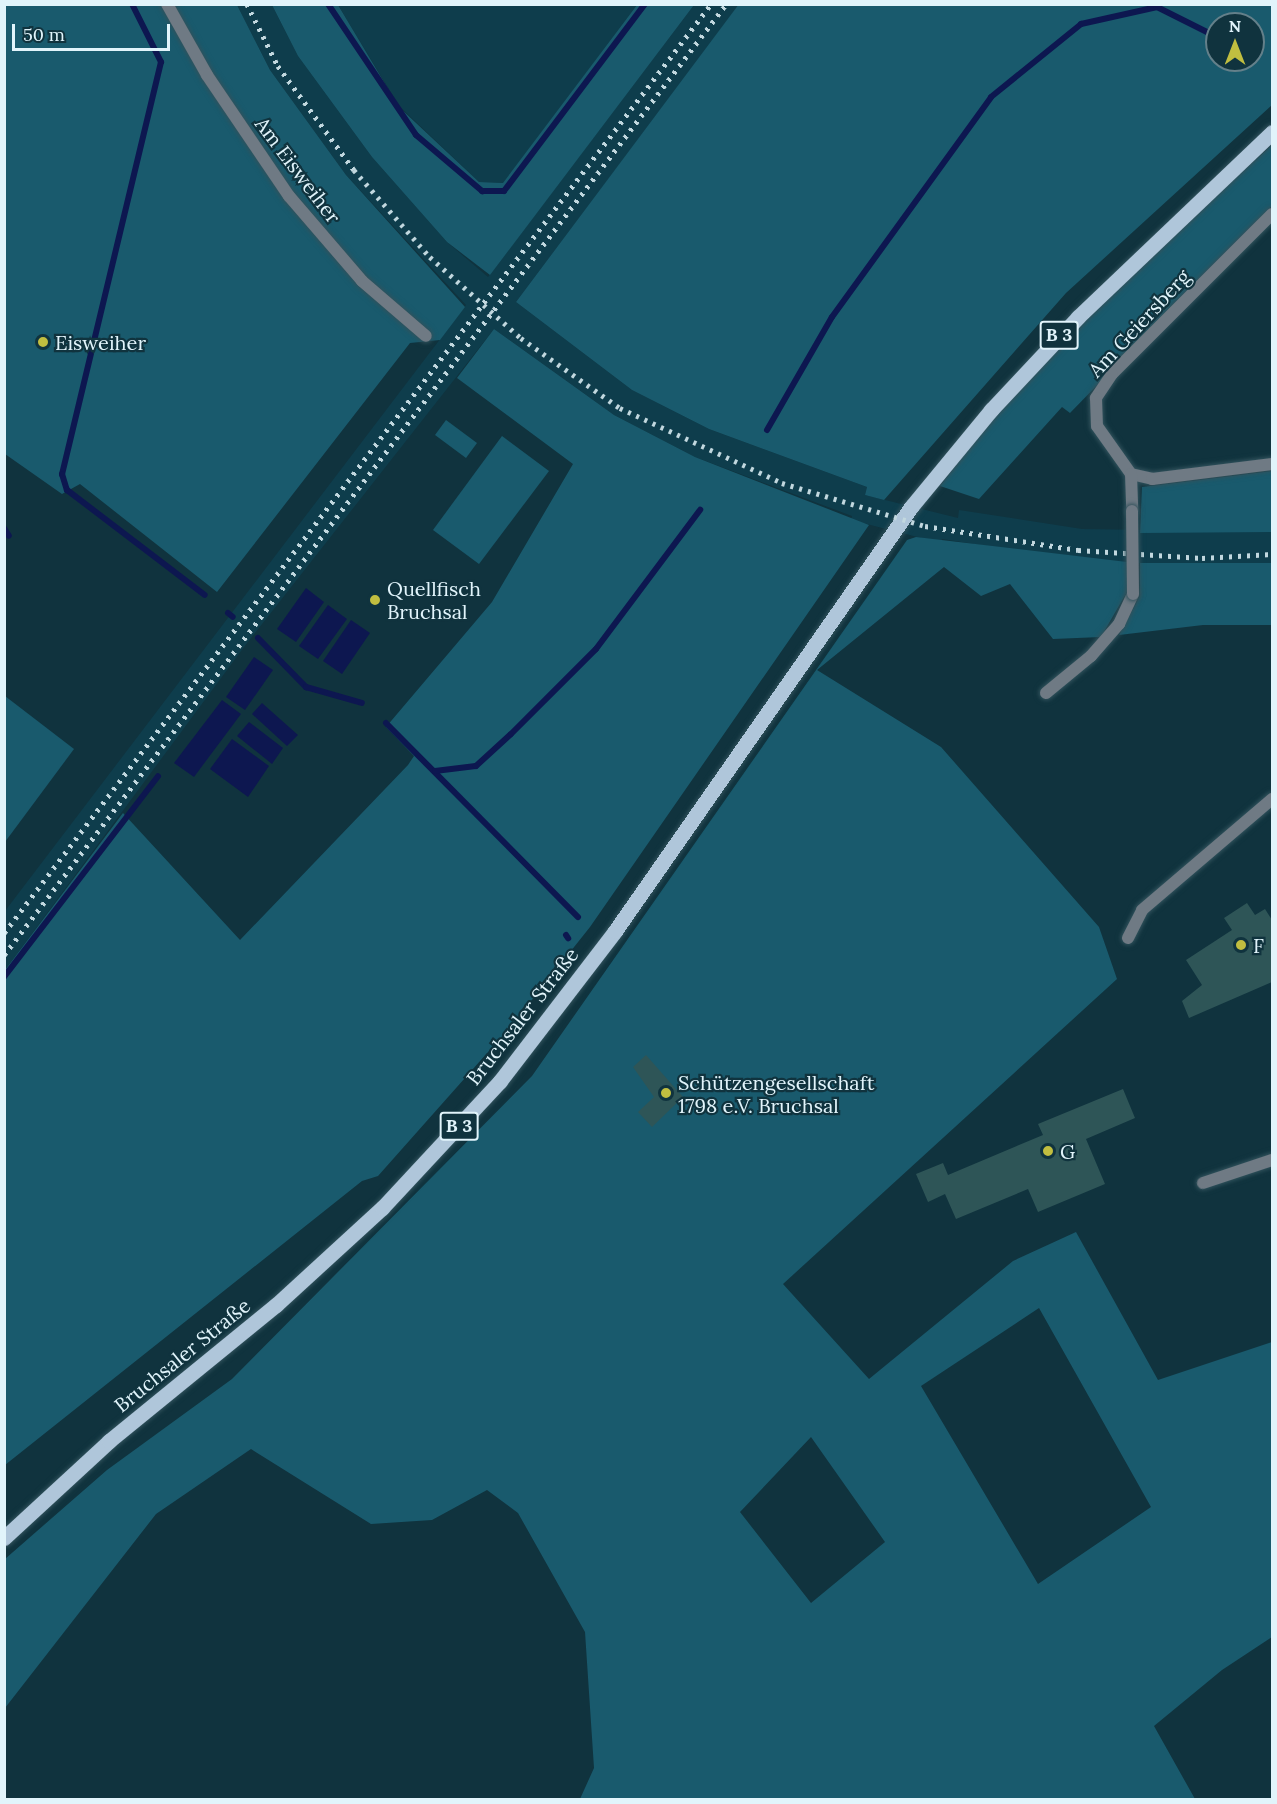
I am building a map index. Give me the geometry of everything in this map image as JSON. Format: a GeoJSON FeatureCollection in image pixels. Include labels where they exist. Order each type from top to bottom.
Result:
{"type":"FeatureCollection","features":[{"type":"Feature","properties":{"kind":"main road","name":"Bruchsaler Straße"},"geometry":{"type":"LineString","coordinates":[[4,1538],[109,1441],[276,1305],[374,1216],[500,1081],[615,931],[911,507],[1032,363],[1272,132]]}},
{"type":"Feature","properties":{"kind":"street","name":"Am Eisweiher"},"geometry":{"type":"LineString","coordinates":[[167,4],[213,85],[289,196],[362,281],[426,336]]}},
{"type":"Feature","properties":{"kind":"street","name":"Am Geiersberg"},"geometry":{"type":"LineString","coordinates":[[1131,474],[1097,426],[1096,398],[1112,374],[1272,214]]}},
{"type":"Feature","properties":{"kind":"street"},"geometry":{"type":"LineString","coordinates":[[1046,693],[1091,656],[1119,624],[1133,594],[1131,474],[1152,479],[1272,464]]}},
{"type":"Feature","properties":{"kind":"street"},"geometry":{"type":"LineString","coordinates":[[1128,938],[1142,910],[1272,799]]}},
{"type":"Feature","properties":{"kind":"street"},"geometry":{"type":"LineString","coordinates":[[1203,1183],[1272,1160]]}},
{"type":"Feature","properties":{"kind":"shaded area"},"geometry":{"type":"Polygon","coordinates":[[[739,4],[1272,5],[1272,105],[1066,293],[884,500],[865,495],[867,487],[709,429],[632,390],[516,302],[739,4]]]}},
{"type":"Feature","properties":{"kind":"shaded area"},"geometry":{"type":"Polygon","coordinates":[[[4,5],[237,5],[270,70],[346,175],[465,307],[440,340],[410,343],[217,592],[80,484],[62,494],[5,454],[4,5]]]}},
{"type":"Feature","properties":{"kind":"shaded area"},"geometry":{"type":"Polygon","coordinates":[[[237,5],[272,5],[298,56],[372,157],[447,242],[488,277],[694,5],[739,5],[516,302],[632,390],[709,429],[867,487],[865,495],[958,518],[959,510],[1082,529],[1272,532],[1272,563],[1201,566],[1077,560],[942,539],[941,543],[851,520],[852,516],[695,457],[614,415],[494,329],[244,647],[5,970],[5,911],[466,305],[346,175],[270,70],[237,5]]]}},
{"type":"Feature","properties":{"kind":"shaded area"},"geometry":{"type":"Polygon","coordinates":[[[272,5],[338,5],[399,107],[479,182],[503,183],[637,5],[694,5],[490,275],[447,242],[372,157],[298,56],[272,5]]]}},
{"type":"Feature","properties":{"kind":"shaded area"},"geometry":{"type":"Polygon","coordinates":[[[338,5],[637,5],[504,183],[479,182],[399,106],[338,5]]]}},
{"type":"Feature","properties":{"kind":"shaded area"},"geometry":{"type":"Polygon","coordinates":[[[1272,145],[1272,206],[1070,413],[1062,407],[979,499],[940,486],[1009,397],[1106,296],[1272,145]]]}},
{"type":"Feature","properties":{"kind":"shaded area"},"geometry":{"type":"Polygon","coordinates":[[[494,329],[614,415],[695,457],[869,525],[590,927],[512,1025],[378,1176],[362,1181],[5,1465],[5,970],[123,813],[240,940],[408,765],[414,756],[386,727],[492,602],[573,464],[457,378],[494,329]]]}},
{"type":"Feature","properties":{"kind":"shaded area"},"geometry":{"type":"Polygon","coordinates":[[[446,420],[477,443],[466,458],[435,435],[446,420]]]}},
{"type":"Feature","properties":{"kind":"shaded area"},"geometry":{"type":"Polygon","coordinates":[[[502,436],[549,471],[479,564],[433,530],[502,436]]]}},
{"type":"Feature","properties":{"kind":"shaded area"},"geometry":{"type":"Polygon","coordinates":[[[1272,471],[1272,532],[1140,533],[1142,487],[1272,471]]]}},
{"type":"Feature","properties":{"kind":"shaded area"},"geometry":{"type":"Polygon","coordinates":[[[916,537],[1127,562],[1127,592],[1101,637],[1053,639],[1010,584],[981,596],[944,567],[817,670],[941,747],[1099,927],[1117,979],[783,1284],[869,1379],[1013,1261],[1076,1232],[1158,1380],[1272,1342],[1272,1637],[1222,1670],[1154,1726],[1195,1799],[580,1799],[594,1768],[585,1632],[518,1513],[487,1490],[432,1520],[371,1524],[251,1449],[156,1514],[5,1708],[5,1559],[107,1470],[232,1379],[532,1076],[907,540],[916,537]],[[1039,1308],[921,1386],[1038,1584],[1151,1507],[1039,1308]],[[811,1437],[740,1512],[811,1603],[885,1542],[811,1437]]]}},
{"type":"Feature","properties":{"kind":"shaded area"},"geometry":{"type":"Polygon","coordinates":[[[1140,563],[1272,563],[1272,625],[1203,625],[1119,635],[1140,596],[1140,563]]]}},
{"type":"Feature","properties":{"kind":"shaded area"},"geometry":{"type":"Polygon","coordinates":[[[306,588],[324,602],[296,642],[277,629],[306,588]]]}},
{"type":"Feature","properties":{"kind":"shaded area"},"geometry":{"type":"Polygon","coordinates":[[[328,605],[347,619],[318,659],[299,646],[328,605]]]}},
{"type":"Feature","properties":{"kind":"shaded area"},"geometry":{"type":"Polygon","coordinates":[[[351,620],[370,633],[342,674],[323,661],[351,620]]]}},
{"type":"Feature","properties":{"kind":"shaded area"},"geometry":{"type":"Polygon","coordinates":[[[254,657],[273,670],[245,710],[226,697],[254,657]]]}},
{"type":"Feature","properties":{"kind":"shaded area"},"geometry":{"type":"Polygon","coordinates":[[[5,696],[74,749],[5,842],[5,696]]]}},
{"type":"Feature","properties":{"kind":"shaded area"},"geometry":{"type":"Polygon","coordinates":[[[222,700],[241,714],[194,777],[174,763],[222,700]]]}},
{"type":"Feature","properties":{"kind":"shaded area"},"geometry":{"type":"Polygon","coordinates":[[[262,703],[298,735],[287,746],[252,714],[262,703]]]}},
{"type":"Feature","properties":{"kind":"shaded area"},"geometry":{"type":"Polygon","coordinates":[[[249,722],[283,748],[272,764],[237,736],[249,722]]]}},
{"type":"Feature","properties":{"kind":"shaded area"},"geometry":{"type":"Polygon","coordinates":[[[232,739],[269,766],[248,797],[210,769],[232,739]]]}},
{"type":"Feature","properties":{"kind":"building","name":"F"},"geometry":{"type":"Polygon","coordinates":[[[1247,903],[1255,915],[1265,909],[1272,920],[1272,982],[1189,1018],[1182,1001],[1202,985],[1186,960],[1232,930],[1224,918],[1247,903]]]}},
{"type":"Feature","properties":{"kind":"building","name":"Schützengesellschaft 1798 e.V. Bruchsal"},"geometry":{"type":"Polygon","coordinates":[[[646,1055],[683,1097],[652,1127],[638,1112],[654,1097],[633,1067],[646,1055]]]}},
{"type":"Feature","properties":{"kind":"building","name":"G"},"geometry":{"type":"Polygon","coordinates":[[[1123,1089],[1135,1118],[1086,1139],[1105,1184],[1038,1212],[1028,1189],[956,1219],[945,1194],[928,1202],[916,1174],[943,1163],[948,1175],[1043,1135],[1038,1124],[1123,1089]]]}},
{"type":"Feature","properties":{"kind":"waterway"},"geometry":{"type":"LineString","coordinates":[[132,4],[161,62],[62,474],[67,490],[205,595]]}},
{"type":"Feature","properties":{"kind":"waterway"},"geometry":{"type":"LineString","coordinates":[[328,4],[416,135],[482,191],[504,191],[645,4]]}},
{"type":"Feature","properties":{"kind":"waterway"},"geometry":{"type":"LineString","coordinates":[[767,430],[832,317],[991,97],[1081,24],[1157,7],[1205,31]]}},
{"type":"Feature","properties":{"kind":"waterway"},"geometry":{"type":"LineString","coordinates":[[435,771],[476,766],[511,734],[596,649],[700,510]]}},
{"type":"Feature","properties":{"kind":"waterway"},"geometry":{"type":"LineString","coordinates":[[4,528],[9,536]]}},
{"type":"Feature","properties":{"kind":"waterway"},"geometry":{"type":"LineString","coordinates":[[228,613],[233,617]]}},
{"type":"Feature","properties":{"kind":"waterway"},"geometry":{"type":"LineString","coordinates":[[258,638],[306,687],[362,703]]}},
{"type":"Feature","properties":{"kind":"waterway"},"geometry":{"type":"LineString","coordinates":[[386,723],[578,917]]}},
{"type":"Feature","properties":{"kind":"waterway"},"geometry":{"type":"LineString","coordinates":[[4,977],[158,776]]}},
{"type":"Feature","properties":{"kind":"railway"},"geometry":{"type":"LineString","coordinates":[[247,4],[278,66],[354,170],[430,257],[521,338],[620,408],[782,483],[925,526],[1078,550],[1202,558],[1272,554]]}},
{"type":"Feature","properties":{"kind":"railway"},"geometry":{"type":"LineString","coordinates":[[4,933],[711,4]]}},
{"type":"Feature","properties":{"kind":"railway"},"geometry":{"type":"LineString","coordinates":[[4,955],[726,4]]}},
{"type":"Feature","properties":{"kind":"place","name":"Eisweiher"},"geometry":{"type":"Point","coordinates":[43,342]}},
{"type":"Feature","properties":{"kind":"place","name":"Quellfisch Bruchsal"},"geometry":{"type":"Point","coordinates":[375,600]}},
{"type":"Feature","properties":{"kind":"place","name":"F"},"geometry":{"type":"Point","coordinates":[1241,945]}},
{"type":"Feature","properties":{"kind":"place","name":"Schützengesellschaft 1798 e.V. Bruchsal"},"geometry":{"type":"Point","coordinates":[666,1093]}},
{"type":"Feature","properties":{"kind":"place","name":"G"},"geometry":{"type":"Point","coordinates":[1048,1151]}}]}
